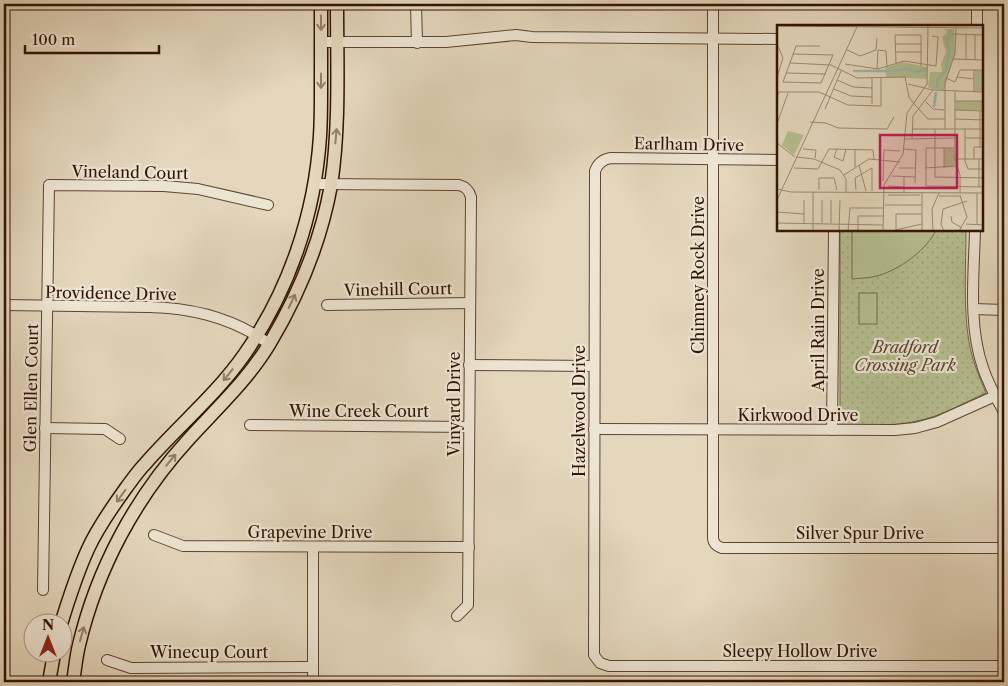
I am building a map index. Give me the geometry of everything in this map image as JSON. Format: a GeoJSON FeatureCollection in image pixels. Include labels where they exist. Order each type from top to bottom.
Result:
{"type":"FeatureCollection","features":[{"type":"Feature","properties":{"kind":"main road"},"geometry":{"type":"LineString","coordinates":[[64,614],[71,591],[89,547],[116,503],[143,466],[210,397],[244,355],[275,302],[289,272],[309,212],[315,184],[320,135],[321,4]]}},
{"type":"Feature","properties":{"kind":"main road"},"geometry":{"type":"LineString","coordinates":[[73,682],[79,645],[93,598],[110,555],[133,512],[157,476],[237,388],[269,344],[288,312],[303,278],[324,217],[331,184],[336,132],[337,4]]}},
{"type":"Feature","properties":{"kind":"main road"},"geometry":{"type":"LineString","coordinates":[[49,682],[52,664]]}},
{"type":"Feature","properties":{"kind":"street"},"geometry":{"type":"LineString","coordinates":[[416,4],[417,43]]}},
{"type":"Feature","properties":{"kind":"street","name":"Chimney Rock Drive"},"geometry":{"type":"LineString","coordinates":[[713,4],[713,537],[716,545]]}},
{"type":"Feature","properties":{"kind":"street"},"geometry":{"type":"LineString","coordinates":[[977,4],[977,25]]}},
{"type":"Feature","properties":{"kind":"street"},"geometry":{"type":"LineString","coordinates":[[321,42],[446,42],[516,35],[532,38],[777,39]]}},
{"type":"Feature","properties":{"kind":"street","name":"Earlham Drive"},"geometry":{"type":"LineString","coordinates":[[601,162],[612,158],[777,160]]}},
{"type":"Feature","properties":{"kind":"street","name":"Hazelwood Drive"},"geometry":{"type":"LineString","coordinates":[[598,661],[594,655],[595,171],[601,162]]}},
{"type":"Feature","properties":{"kind":"street"},"geometry":{"type":"LineString","coordinates":[[315,184],[331,184]]}},
{"type":"Feature","properties":{"kind":"street","name":"Vinyard Drive"},"geometry":{"type":"LineString","coordinates":[[331,184],[459,185],[467,189],[471,197],[468,606],[457,616]]}},
{"type":"Feature","properties":{"kind":"street","name":"Vineland Court"},"geometry":{"type":"LineString","coordinates":[[49,185],[164,186],[198,189],[268,205]]}},
{"type":"Feature","properties":{"kind":"street","name":"Glen Ellen Court"},"geometry":{"type":"LineString","coordinates":[[43,590],[49,185]]}},
{"type":"Feature","properties":{"kind":"street","name":"April Rain Drive"},"geometry":{"type":"LineString","coordinates":[[832,430],[834,231]]}},
{"type":"Feature","properties":{"kind":"street"},"geometry":{"type":"LineString","coordinates":[[975,231],[974,309],[976,342],[982,367],[1004,412]]}},
{"type":"Feature","properties":{"kind":"street","name":"Vinehill Court"},"geometry":{"type":"LineString","coordinates":[[327,305],[470,303]]}},
{"type":"Feature","properties":{"kind":"street","name":"Providence Drive"},"geometry":{"type":"LineString","coordinates":[[4,305],[149,307],[190,310],[236,324],[269,344]]}},
{"type":"Feature","properties":{"kind":"street"},"geometry":{"type":"LineString","coordinates":[[974,309],[1004,310]]}},
{"type":"Feature","properties":{"kind":"street"},"geometry":{"type":"LineString","coordinates":[[470,365],[594,366]]}},
{"type":"Feature","properties":{"kind":"street","name":"Kirkwood Drive"},"geometry":{"type":"LineString","coordinates":[[594,429],[895,430],[915,428],[937,422],[995,396]]}},
{"type":"Feature","properties":{"kind":"street","name":"Wine Creek Court"},"geometry":{"type":"LineString","coordinates":[[250,426],[469,427]]}},
{"type":"Feature","properties":{"kind":"street"},"geometry":{"type":"LineString","coordinates":[[45,428],[105,429],[120,439]]}},
{"type":"Feature","properties":{"kind":"street","name":"Grapevine Drive"},"geometry":{"type":"LineString","coordinates":[[154,535],[183,546],[469,547]]}},
{"type":"Feature","properties":{"kind":"street","name":"Silver Spur Drive"},"geometry":{"type":"LineString","coordinates":[[716,545],[722,548],[1004,548]]}},
{"type":"Feature","properties":{"kind":"street"},"geometry":{"type":"LineString","coordinates":[[313,547],[313,682]]}},
{"type":"Feature","properties":{"kind":"street","name":"Winecup Court"},"geometry":{"type":"LineString","coordinates":[[107,660],[130,668],[313,667]]}},
{"type":"Feature","properties":{"kind":"street","name":"Sleepy Hollow Drive"},"geometry":{"type":"LineString","coordinates":[[598,661],[610,666],[1004,666]]}},
{"type":"Feature","properties":{"kind":"green space","name":"Bradford Crossing Park"},"geometry":{"type":"Polygon","coordinates":[[[840,231],[966,231],[965,301],[967,329],[972,355],[986,393],[930,418],[901,424],[840,425],[840,231]]]}},
{"type":"Feature","properties":{"kind":"green space"},"geometry":{"type":"Polygon","coordinates":[[[852,231],[935,231],[921,250],[898,267],[876,276],[852,279],[852,231]]]}},
{"type":"Feature","properties":{"kind":"green space"},"geometry":{"type":"Polygon","coordinates":[[[859,293],[877,293],[877,324],[859,324],[859,293]]]}}]}
